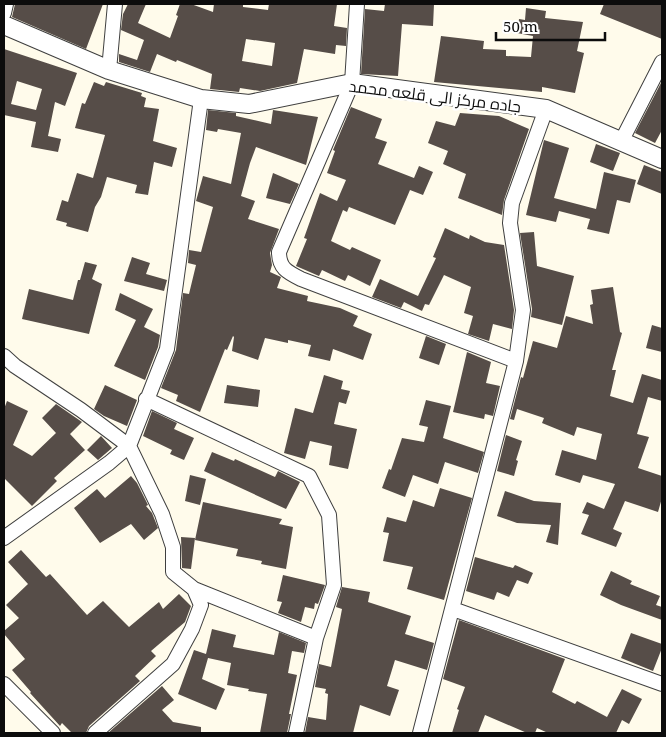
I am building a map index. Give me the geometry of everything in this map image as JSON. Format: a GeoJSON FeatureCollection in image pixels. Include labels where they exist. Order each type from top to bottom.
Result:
{"type":"FeatureCollection","features":[{"type":"Feature","properties":{"kind":"street"},"geometry":{"type":"LineString","coordinates":[[4,13],[6,4]]}},
{"type":"Feature","properties":{"kind":"street"},"geometry":{"type":"LineString","coordinates":[[109,70],[115,4]]}},
{"type":"Feature","properties":{"kind":"street"},"geometry":{"type":"LineString","coordinates":[[357,4],[352,83],[279,252],[279,260],[283,269],[301,279],[516,361]]}},
{"type":"Feature","properties":{"kind":"street","name":"جاده مرکز الی قلعه محمد"},"geometry":{"type":"LineString","coordinates":[[4,25],[109,70],[201,99],[249,104],[352,83],[546,109],[662,158]]}},
{"type":"Feature","properties":{"kind":"street"},"geometry":{"type":"LineString","coordinates":[[622,140],[662,62]]}},
{"type":"Feature","properties":{"kind":"street"},"geometry":{"type":"LineString","coordinates":[[4,538],[109,463],[129,446],[166,350],[201,99]]}},
{"type":"Feature","properties":{"kind":"street"},"geometry":{"type":"LineString","coordinates":[[420,733],[516,361],[523,310],[510,214],[512,203],[546,109]]}},
{"type":"Feature","properties":{"kind":"street"},"geometry":{"type":"LineString","coordinates":[[4,356],[15,366],[81,410],[129,446],[162,514],[173,548],[173,572],[194,589],[316,638]]}},
{"type":"Feature","properties":{"kind":"street"},"geometry":{"type":"LineString","coordinates":[[146,399],[309,476],[330,515],[334,585],[316,638],[296,733]]}},
{"type":"Feature","properties":{"kind":"street"},"geometry":{"type":"LineString","coordinates":[[95,733],[173,664],[192,629],[200,605],[194,589]]}},
{"type":"Feature","properties":{"kind":"street"},"geometry":{"type":"LineString","coordinates":[[453,609],[662,684]]}},
{"type":"Feature","properties":{"kind":"street"},"geometry":{"type":"LineString","coordinates":[[4,684],[53,733]]}},
{"type":"Feature","properties":{"kind":"building"},"geometry":{"type":"Polygon","coordinates":[[[15,4],[103,4],[86,49],[12,17],[15,4]]]}},
{"type":"Feature","properties":{"kind":"building"},"geometry":{"type":"Polygon","coordinates":[[[128,4],[146,4],[138,23],[170,38],[180,4],[191,4],[213,12],[214,4],[243,4],[243,7],[268,10],[269,4],[337,4],[334,26],[347,28],[346,46],[336,45],[335,54],[304,49],[297,83],[260,91],[240,88],[239,92],[210,89],[212,74],[157,54],[150,72],[119,62],[119,54],[137,60],[144,40],[121,30],[123,14],[128,4]],[[246,39],[242,61],[272,66],[275,43],[246,39]]]}},
{"type":"Feature","properties":{"kind":"building"},"geometry":{"type":"Polygon","coordinates":[[[385,4],[434,4],[433,26],[402,24],[398,76],[361,74],[365,9],[384,11],[385,4]]]}},
{"type":"Feature","properties":{"kind":"building"},"geometry":{"type":"Polygon","coordinates":[[[604,4],[662,4],[662,39],[600,14],[604,4]]]}},
{"type":"Feature","properties":{"kind":"building"},"geometry":{"type":"Polygon","coordinates":[[[526,8],[546,11],[545,18],[583,22],[577,51],[584,53],[575,93],[542,87],[542,92],[434,82],[441,36],[484,41],[483,49],[506,50],[506,56],[531,57],[533,36],[517,33],[519,19],[525,20],[526,8]]]}},
{"type":"Feature","properties":{"kind":"building"},"geometry":{"type":"Polygon","coordinates":[[[4,49],[77,73],[65,106],[55,102],[48,136],[61,139],[58,152],[31,147],[36,122],[4,115],[4,49]],[[17,81],[11,104],[36,110],[42,89],[17,81]]]}},
{"type":"Feature","properties":{"kind":"building"},"geometry":{"type":"Polygon","coordinates":[[[662,81],[662,130],[655,143],[635,133],[662,81]]]}},
{"type":"Feature","properties":{"kind":"building"},"geometry":{"type":"Polygon","coordinates":[[[94,82],[104,86],[106,82],[142,93],[141,96],[146,98],[144,107],[159,109],[153,141],[177,148],[172,167],[154,162],[148,195],[135,193],[137,185],[107,177],[101,197],[95,207],[88,232],[66,226],[67,223],[56,220],[62,200],[68,202],[77,173],[93,178],[105,135],[75,128],[82,103],[85,104],[94,82]]]}},
{"type":"Feature","properties":{"kind":"building"},"geometry":{"type":"Polygon","coordinates":[[[351,107],[382,119],[375,138],[387,142],[378,164],[414,178],[419,166],[433,172],[423,195],[410,190],[395,225],[349,207],[347,212],[343,210],[331,241],[350,250],[352,247],[381,260],[370,286],[348,275],[345,281],[322,270],[319,276],[296,266],[307,239],[304,238],[320,193],[337,201],[346,180],[327,173],[335,151],[333,150],[351,107]]]}},
{"type":"Feature","properties":{"kind":"building"},"geometry":{"type":"Polygon","coordinates":[[[208,110],[236,113],[236,116],[271,124],[273,110],[318,117],[306,165],[256,147],[241,196],[255,201],[248,219],[279,229],[270,253],[272,265],[270,272],[281,277],[277,288],[308,296],[307,301],[340,308],[358,316],[353,326],[372,334],[363,360],[333,349],[330,361],[308,356],[311,345],[265,338],[258,360],[232,351],[233,336],[227,350],[225,349],[200,412],[176,401],[178,395],[161,388],[176,350],[183,293],[189,294],[196,265],[188,263],[189,250],[201,252],[213,207],[196,201],[203,176],[231,184],[241,133],[218,129],[217,132],[206,130],[208,110]]]}},
{"type":"Feature","properties":{"kind":"building"},"geometry":{"type":"Polygon","coordinates":[[[460,113],[499,116],[529,129],[504,200],[502,215],[458,198],[466,174],[443,164],[448,151],[428,143],[436,121],[455,126],[460,113]]]}},
{"type":"Feature","properties":{"kind":"building"},"geometry":{"type":"Polygon","coordinates":[[[544,140],[569,148],[554,198],[596,209],[604,172],[636,180],[630,203],[617,200],[609,234],[587,229],[590,219],[559,211],[556,222],[526,215],[544,140]]]}},
{"type":"Feature","properties":{"kind":"building"},"geometry":{"type":"Polygon","coordinates":[[[596,144],[620,153],[613,171],[590,162],[596,144]]]}},
{"type":"Feature","properties":{"kind":"building"},"geometry":{"type":"Polygon","coordinates":[[[644,165],[662,172],[662,194],[637,184],[644,165]]]}},
{"type":"Feature","properties":{"kind":"building"},"geometry":{"type":"Polygon","coordinates":[[[273,173],[299,184],[290,204],[266,198],[273,173]]]}},
{"type":"Feature","properties":{"kind":"building"},"geometry":{"type":"Polygon","coordinates":[[[445,228],[469,239],[470,235],[485,242],[504,245],[514,310],[512,329],[493,324],[489,341],[468,334],[473,316],[464,313],[471,287],[444,275],[429,305],[425,304],[422,311],[404,302],[401,308],[372,297],[380,279],[418,296],[436,258],[433,257],[445,228]]]}},
{"type":"Feature","properties":{"kind":"building"},"geometry":{"type":"Polygon","coordinates":[[[534,232],[537,266],[574,276],[562,325],[531,317],[532,309],[520,233],[534,232]]]}},
{"type":"Feature","properties":{"kind":"building"},"geometry":{"type":"Polygon","coordinates":[[[132,257],[150,263],[146,274],[167,280],[164,291],[124,281],[132,257]]]}},
{"type":"Feature","properties":{"kind":"building"},"geometry":{"type":"Polygon","coordinates":[[[85,262],[97,265],[92,279],[102,284],[89,334],[22,319],[29,289],[73,300],[85,262]]]}},
{"type":"Feature","properties":{"kind":"building"},"geometry":{"type":"Polygon","coordinates":[[[613,287],[620,332],[622,333],[612,370],[616,370],[610,396],[633,403],[642,374],[662,380],[662,401],[648,397],[637,434],[649,437],[638,468],[662,476],[662,498],[658,512],[625,501],[613,529],[622,533],[616,547],[581,534],[589,515],[582,513],[587,502],[604,509],[615,484],[583,475],[580,483],[555,475],[562,450],[596,460],[602,434],[577,427],[574,436],[542,423],[544,418],[517,409],[514,420],[510,419],[533,341],[557,348],[566,316],[593,324],[590,305],[593,304],[591,290],[613,287]]]}},
{"type":"Feature","properties":{"kind":"building"},"geometry":{"type":"Polygon","coordinates":[[[120,293],[153,309],[144,327],[160,335],[158,347],[145,380],[114,366],[136,320],[115,310],[120,293]]]}},
{"type":"Feature","properties":{"kind":"building"},"geometry":{"type":"Polygon","coordinates":[[[652,325],[662,328],[662,352],[646,348],[652,325]]]}},
{"type":"Feature","properties":{"kind":"building"},"geometry":{"type":"Polygon","coordinates":[[[426,336],[446,344],[439,365],[419,358],[426,336]]]}},
{"type":"Feature","properties":{"kind":"building"},"geometry":{"type":"Polygon","coordinates":[[[467,352],[491,362],[486,383],[500,386],[493,416],[485,414],[484,419],[453,412],[467,352]]]}},
{"type":"Feature","properties":{"kind":"building"},"geometry":{"type":"Polygon","coordinates":[[[324,375],[343,381],[341,389],[350,391],[346,404],[339,402],[334,424],[357,429],[348,469],[329,465],[332,446],[310,441],[305,459],[284,453],[295,408],[313,413],[324,375]]]}},
{"type":"Feature","properties":{"kind":"building"},"geometry":{"type":"Polygon","coordinates":[[[105,385],[137,400],[127,426],[104,416],[94,409],[105,385]]]}},
{"type":"Feature","properties":{"kind":"building"},"geometry":{"type":"Polygon","coordinates":[[[227,385],[260,390],[258,407],[224,403],[227,385]]]}},
{"type":"Feature","properties":{"kind":"building"},"geometry":{"type":"Polygon","coordinates":[[[426,400],[451,406],[443,438],[484,452],[478,473],[445,462],[438,484],[413,475],[405,497],[382,488],[389,469],[391,470],[402,438],[424,442],[428,427],[419,425],[426,400]]]}},
{"type":"Feature","properties":{"kind":"building"},"geometry":{"type":"Polygon","coordinates":[[[7,401],[28,411],[13,445],[32,456],[56,433],[42,418],[56,404],[82,422],[70,434],[85,450],[54,478],[57,481],[32,506],[4,478],[4,409],[7,401]]]}},
{"type":"Feature","properties":{"kind":"building"},"geometry":{"type":"Polygon","coordinates":[[[152,411],[177,423],[174,429],[194,438],[184,460],[170,454],[172,450],[143,436],[152,411]]]}},
{"type":"Feature","properties":{"kind":"building"},"geometry":{"type":"Polygon","coordinates":[[[506,435],[522,441],[516,460],[518,461],[514,476],[497,471],[506,435]]]}},
{"type":"Feature","properties":{"kind":"building"},"geometry":{"type":"Polygon","coordinates":[[[101,436],[112,448],[98,460],[87,450],[101,436]]]}},
{"type":"Feature","properties":{"kind":"building"},"geometry":{"type":"Polygon","coordinates":[[[212,452],[234,461],[235,459],[275,477],[278,471],[300,482],[286,509],[204,471],[212,452]]]}},
{"type":"Feature","properties":{"kind":"building"},"geometry":{"type":"Polygon","coordinates":[[[190,475],[206,479],[200,505],[185,501],[190,475]]]}},
{"type":"Feature","properties":{"kind":"building"},"geometry":{"type":"Polygon","coordinates":[[[131,476],[137,483],[148,505],[146,506],[152,513],[158,528],[144,540],[131,524],[100,543],[74,508],[97,489],[105,498],[131,476]]]}},
{"type":"Feature","properties":{"kind":"building"},"geometry":{"type":"Polygon","coordinates":[[[440,488],[472,498],[444,600],[407,589],[413,567],[383,561],[389,533],[383,532],[387,517],[406,522],[413,500],[434,507],[440,488]]]}},
{"type":"Feature","properties":{"kind":"building"},"geometry":{"type":"Polygon","coordinates":[[[505,491],[534,501],[561,503],[558,545],[546,542],[551,525],[517,523],[497,516],[505,491]]]}},
{"type":"Feature","properties":{"kind":"building"},"geometry":{"type":"Polygon","coordinates":[[[203,502],[282,519],[279,524],[293,527],[286,569],[261,564],[262,561],[236,556],[238,549],[195,540],[203,502]]]}},
{"type":"Feature","properties":{"kind":"building"},"geometry":{"type":"Polygon","coordinates":[[[181,537],[195,538],[191,569],[182,568],[181,537]]]}},
{"type":"Feature","properties":{"kind":"building"},"geometry":{"type":"Polygon","coordinates":[[[21,550],[46,577],[50,574],[87,615],[103,601],[129,627],[159,602],[163,609],[179,594],[191,606],[185,622],[151,651],[156,656],[135,676],[140,681],[89,726],[86,733],[72,733],[62,723],[60,726],[12,670],[25,659],[4,634],[4,631],[19,618],[6,605],[28,584],[8,562],[21,550]]]}},
{"type":"Feature","properties":{"kind":"building"},"geometry":{"type":"Polygon","coordinates":[[[475,557],[513,568],[515,565],[533,573],[528,584],[517,580],[509,597],[497,592],[494,600],[466,591],[475,557]]]}},
{"type":"Feature","properties":{"kind":"building"},"geometry":{"type":"Polygon","coordinates":[[[611,571],[632,581],[630,584],[660,596],[656,605],[662,607],[662,620],[600,595],[611,571]]]}},
{"type":"Feature","properties":{"kind":"building"},"geometry":{"type":"Polygon","coordinates":[[[283,575],[325,585],[318,604],[315,603],[314,609],[305,607],[301,622],[278,613],[282,602],[277,601],[283,575]]]}},
{"type":"Feature","properties":{"kind":"building"},"geometry":{"type":"Polygon","coordinates":[[[342,587],[370,592],[368,602],[411,616],[405,634],[434,643],[427,670],[395,660],[387,686],[399,690],[390,716],[360,705],[353,733],[305,733],[308,717],[326,720],[328,694],[325,693],[326,689],[315,687],[319,664],[331,667],[342,609],[336,607],[342,587]]]}},
{"type":"Feature","properties":{"kind":"building"},"geometry":{"type":"Polygon","coordinates":[[[459,620],[565,659],[552,692],[575,704],[577,701],[607,717],[622,689],[642,699],[629,724],[622,720],[616,733],[548,733],[537,728],[535,733],[527,733],[485,715],[478,733],[452,733],[459,710],[457,709],[465,687],[443,679],[459,620]]]}},
{"type":"Feature","properties":{"kind":"building"},"geometry":{"type":"Polygon","coordinates":[[[212,629],[236,635],[233,647],[274,655],[279,632],[306,643],[304,653],[292,651],[288,673],[297,675],[287,733],[260,733],[267,694],[227,685],[231,663],[208,658],[202,679],[225,689],[216,710],[178,694],[194,650],[206,654],[212,629]]]}},
{"type":"Feature","properties":{"kind":"building"},"geometry":{"type":"Polygon","coordinates":[[[631,633],[662,644],[653,671],[621,658],[631,633]]]}},
{"type":"Feature","properties":{"kind":"building"},"geometry":{"type":"Polygon","coordinates":[[[162,686],[174,700],[162,710],[173,722],[201,727],[201,733],[108,733],[162,686]]]}}]}
